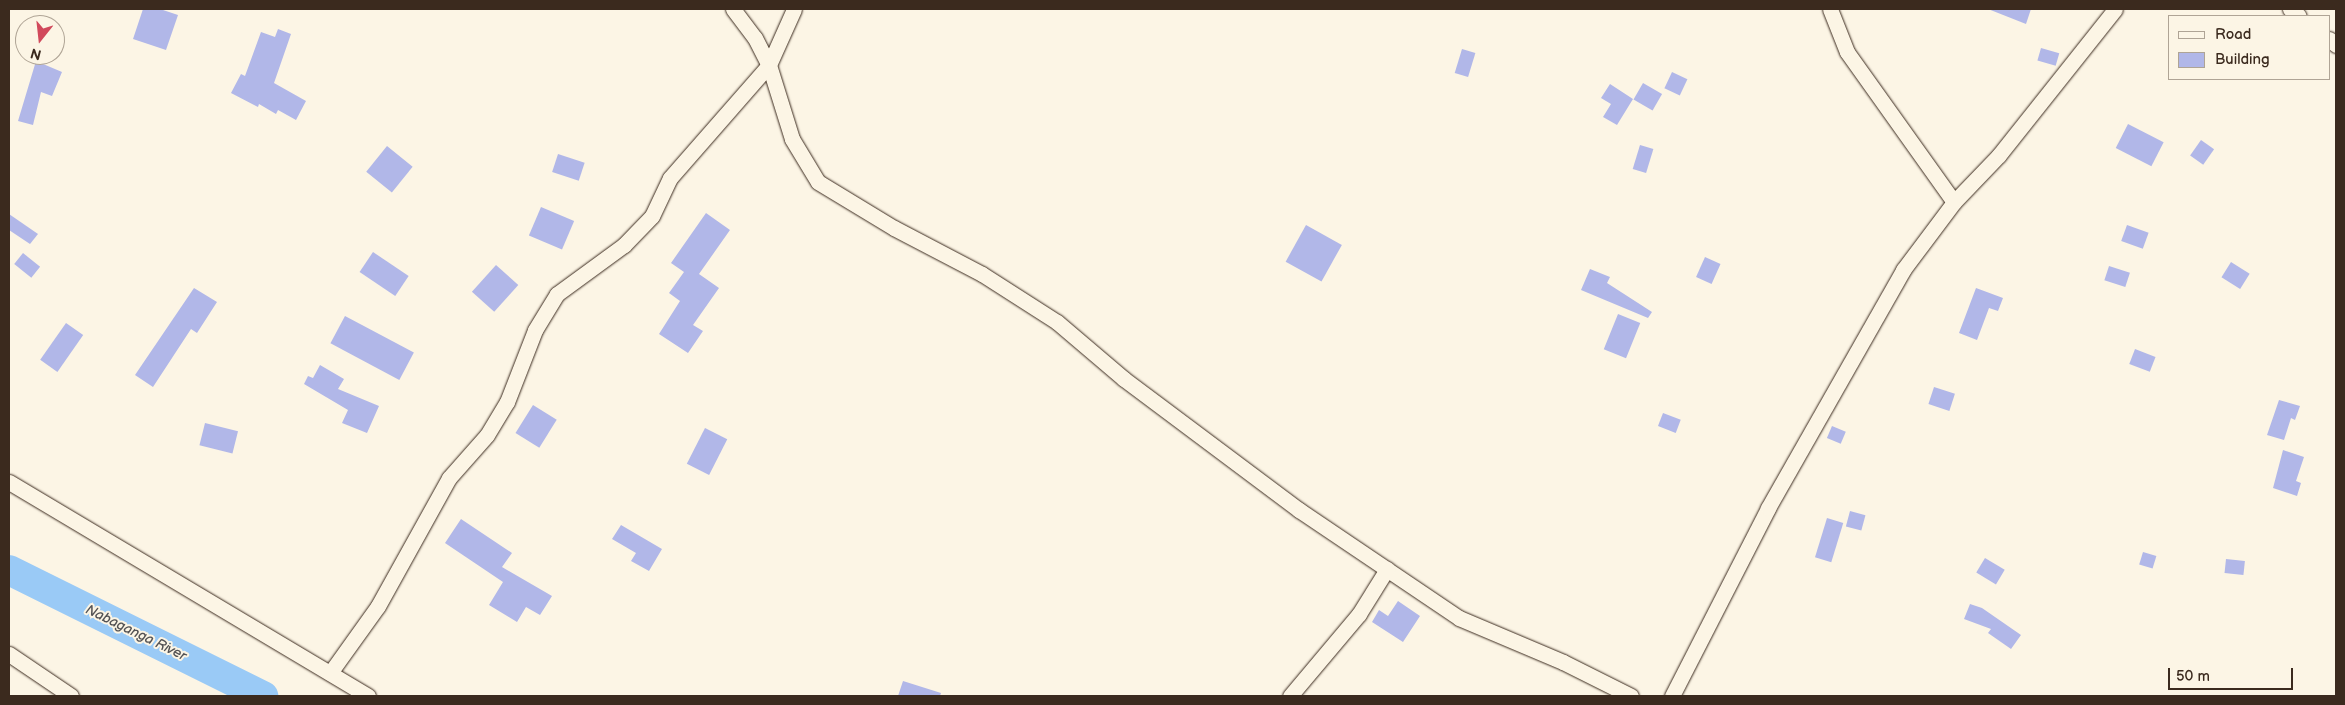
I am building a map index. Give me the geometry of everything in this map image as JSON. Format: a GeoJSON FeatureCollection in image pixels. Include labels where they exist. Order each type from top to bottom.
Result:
{"type":"FeatureCollection","features":[{"type":"Feature","properties":{"kind":"street"},"geometry":{"type":"LineString","coordinates":[[733,9],[754,38],[769,65],[792,139],[818,182],[894,228],[982,274],[1056,322],[1124,379],[1299,510],[1459,618],[1563,662],[1632,696]]}},
{"type":"Feature","properties":{"kind":"street"},"geometry":{"type":"LineString","coordinates":[[330,673],[378,606],[449,478],[487,435],[507,402],[534,330],[557,294],[624,245],[652,216],[670,178],[769,65],[794,9]]}},
{"type":"Feature","properties":{"kind":"street"},"geometry":{"type":"LineString","coordinates":[[1830,9],[1847,52],[1954,202]]}},
{"type":"Feature","properties":{"kind":"street"},"geometry":{"type":"LineString","coordinates":[[1672,696],[1768,508],[1894,287],[1954,202],[1999,155],[2115,9]]}},
{"type":"Feature","properties":{"kind":"street"},"geometry":{"type":"LineString","coordinates":[[9,482],[368,696]]}},
{"type":"Feature","properties":{"kind":"street"},"geometry":{"type":"LineString","coordinates":[[1290,696],[1359,614],[1387,569]]}},
{"type":"Feature","properties":{"kind":"street"},"geometry":{"type":"LineString","coordinates":[[9,654],[72,696]]}},
{"type":"Feature","properties":{"kind":"building"},"geometry":{"type":"Polygon","coordinates":[[[143,9],[160,9],[178,15],[166,50],[133,39],[143,9]]]}},
{"type":"Feature","properties":{"kind":"building"},"geometry":{"type":"Polygon","coordinates":[[[1988,9],[2031,9],[2026,24],[1988,9]]]}},
{"type":"Feature","properties":{"kind":"building"},"geometry":{"type":"Polygon","coordinates":[[[278,29],[291,34],[274,83],[306,101],[296,120],[278,110],[276,114],[259,104],[258,107],[231,93],[241,74],[245,76],[261,32],[275,37],[278,29]]]}},
{"type":"Feature","properties":{"kind":"building"},"geometry":{"type":"Polygon","coordinates":[[[2041,48],[2059,53],[2056,66],[2037,60],[2041,48]]]}},
{"type":"Feature","properties":{"kind":"building"},"geometry":{"type":"Polygon","coordinates":[[[1462,49],[1475,53],[1468,77],[1455,73],[1462,49]]]}},
{"type":"Feature","properties":{"kind":"building"},"geometry":{"type":"Polygon","coordinates":[[[35,65],[45,65],[62,72],[52,96],[41,92],[33,125],[18,121],[35,65]]]}},
{"type":"Feature","properties":{"kind":"building"},"geometry":{"type":"Polygon","coordinates":[[[1672,72],[1687,79],[1680,95],[1664,88],[1672,72]]]}},
{"type":"Feature","properties":{"kind":"building"},"geometry":{"type":"Polygon","coordinates":[[[1643,83],[1662,94],[1653,110],[1634,99],[1643,83]]]}},
{"type":"Feature","properties":{"kind":"building"},"geometry":{"type":"Polygon","coordinates":[[[1610,84],[1633,99],[1617,125],[1603,117],[1611,104],[1601,98],[1610,84]]]}},
{"type":"Feature","properties":{"kind":"building"},"geometry":{"type":"Polygon","coordinates":[[[2128,124],[2164,142],[2151,166],[2116,148],[2128,124]]]}},
{"type":"Feature","properties":{"kind":"building"},"geometry":{"type":"Polygon","coordinates":[[[2201,140],[2214,149],[2203,165],[2190,156],[2201,140]]]}},
{"type":"Feature","properties":{"kind":"building"},"geometry":{"type":"Polygon","coordinates":[[[1640,145],[1653,149],[1646,173],[1633,169],[1640,145]]]}},
{"type":"Feature","properties":{"kind":"building"},"geometry":{"type":"Polygon","coordinates":[[[387,146],[413,167],[392,192],[366,172],[387,146]]]}},
{"type":"Feature","properties":{"kind":"building"},"geometry":{"type":"Polygon","coordinates":[[[558,154],[585,163],[579,181],[552,172],[558,154]]]}},
{"type":"Feature","properties":{"kind":"building"},"geometry":{"type":"Polygon","coordinates":[[[541,207],[574,221],[562,250],[529,236],[541,207]]]}},
{"type":"Feature","properties":{"kind":"building"},"geometry":{"type":"Polygon","coordinates":[[[706,213],[730,230],[699,274],[719,288],[693,325],[703,331],[688,353],[659,334],[680,301],[669,293],[684,272],[671,263],[706,213]]]}},
{"type":"Feature","properties":{"kind":"building"},"geometry":{"type":"Polygon","coordinates":[[[9,214],[38,234],[30,244],[9,230],[9,214]]]}},
{"type":"Feature","properties":{"kind":"building"},"geometry":{"type":"Polygon","coordinates":[[[1306,225],[1342,245],[1321,282],[1286,262],[1306,225]]]}},
{"type":"Feature","properties":{"kind":"building"},"geometry":{"type":"Polygon","coordinates":[[[2127,225],[2149,233],[2143,249],[2121,241],[2127,225]]]}},
{"type":"Feature","properties":{"kind":"building"},"geometry":{"type":"Polygon","coordinates":[[[373,252],[409,276],[395,296],[360,272],[373,252]]]}},
{"type":"Feature","properties":{"kind":"building"},"geometry":{"type":"Polygon","coordinates":[[[23,253],[40,267],[31,278],[14,264],[23,253]]]}},
{"type":"Feature","properties":{"kind":"building"},"geometry":{"type":"Polygon","coordinates":[[[1705,257],[1721,264],[1712,284],[1696,277],[1705,257]]]}},
{"type":"Feature","properties":{"kind":"building"},"geometry":{"type":"Polygon","coordinates":[[[2231,262],[2250,274],[2240,289],[2221,277],[2231,262]]]}},
{"type":"Feature","properties":{"kind":"building"},"geometry":{"type":"Polygon","coordinates":[[[496,265],[518,285],[494,312],[472,292],[496,265]]]}},
{"type":"Feature","properties":{"kind":"building"},"geometry":{"type":"Polygon","coordinates":[[[2109,266],[2130,273],[2125,287],[2104,280],[2109,266]]]}},
{"type":"Feature","properties":{"kind":"building"},"geometry":{"type":"Polygon","coordinates":[[[1590,269],[1610,277],[1607,283],[1652,312],[1648,318],[1581,290],[1590,269]]]}},
{"type":"Feature","properties":{"kind":"building"},"geometry":{"type":"Polygon","coordinates":[[[194,288],[217,302],[197,333],[191,329],[153,387],[135,375],[194,288]]]}},
{"type":"Feature","properties":{"kind":"building"},"geometry":{"type":"Polygon","coordinates":[[[1976,288],[2003,298],[1998,311],[1989,308],[1977,340],[1959,333],[1976,288]]]}},
{"type":"Feature","properties":{"kind":"building"},"geometry":{"type":"Polygon","coordinates":[[[1618,314],[1640,323],[1626,358],[1604,349],[1618,314]]]}},
{"type":"Feature","properties":{"kind":"building"},"geometry":{"type":"Polygon","coordinates":[[[345,316],[414,353],[399,380],[330,343],[345,316]]]}},
{"type":"Feature","properties":{"kind":"building"},"geometry":{"type":"Polygon","coordinates":[[[66,323],[83,335],[57,372],[40,360],[66,323]]]}},
{"type":"Feature","properties":{"kind":"building"},"geometry":{"type":"Polygon","coordinates":[[[2135,349],[2156,357],[2150,372],[2129,364],[2135,349]]]}},
{"type":"Feature","properties":{"kind":"building"},"geometry":{"type":"Polygon","coordinates":[[[320,365],[344,379],[338,389],[379,406],[367,433],[342,423],[348,410],[304,384],[308,376],[313,378],[320,365]]]}},
{"type":"Feature","properties":{"kind":"building"},"geometry":{"type":"Polygon","coordinates":[[[1934,387],[1955,394],[1949,411],[1928,404],[1934,387]]]}},
{"type":"Feature","properties":{"kind":"building"},"geometry":{"type":"Polygon","coordinates":[[[2279,400],[2300,406],[2295,420],[2291,418],[2284,440],[2267,435],[2279,400]]]}},
{"type":"Feature","properties":{"kind":"building"},"geometry":{"type":"Polygon","coordinates":[[[533,405],[557,420],[539,448],[516,433],[533,405]]]}},
{"type":"Feature","properties":{"kind":"building"},"geometry":{"type":"Polygon","coordinates":[[[1663,413],[1681,420],[1676,433],[1658,426],[1663,413]]]}},
{"type":"Feature","properties":{"kind":"building"},"geometry":{"type":"Polygon","coordinates":[[[205,423],[238,431],[232,454],[199,445],[205,423]]]}},
{"type":"Feature","properties":{"kind":"building"},"geometry":{"type":"Polygon","coordinates":[[[1832,426],[1846,432],[1841,444],[1827,438],[1832,426]]]}},
{"type":"Feature","properties":{"kind":"building"},"geometry":{"type":"Polygon","coordinates":[[[705,428],[727,439],[709,475],[687,464],[705,428]]]}},
{"type":"Feature","properties":{"kind":"building"},"geometry":{"type":"Polygon","coordinates":[[[2283,450],[2304,457],[2296,481],[2301,483],[2297,496],[2273,488],[2283,450]]]}},
{"type":"Feature","properties":{"kind":"building"},"geometry":{"type":"Polygon","coordinates":[[[1850,511],[1865,515],[1861,531],[1846,526],[1850,511]]]}},
{"type":"Feature","properties":{"kind":"building"},"geometry":{"type":"Polygon","coordinates":[[[1827,518],[1843,523],[1831,562],[1815,557],[1827,518]]]}},
{"type":"Feature","properties":{"kind":"building"},"geometry":{"type":"Polygon","coordinates":[[[461,519],[512,553],[502,567],[552,596],[540,615],[526,607],[517,622],[489,605],[503,582],[445,543],[461,519]]]}},
{"type":"Feature","properties":{"kind":"building"},"geometry":{"type":"Polygon","coordinates":[[[621,525],[662,549],[649,571],[631,561],[636,553],[612,539],[621,525]]]}},
{"type":"Feature","properties":{"kind":"building"},"geometry":{"type":"Polygon","coordinates":[[[2143,552],[2156,556],[2153,569],[2139,564],[2143,552]]]}},
{"type":"Feature","properties":{"kind":"building"},"geometry":{"type":"Polygon","coordinates":[[[1985,558],[2005,570],[1996,584],[1976,573],[1985,558]]]}},
{"type":"Feature","properties":{"kind":"building"},"geometry":{"type":"Polygon","coordinates":[[[2226,559],[2245,561],[2243,575],[2225,573],[2226,559]]]}},
{"type":"Feature","properties":{"kind":"building"},"geometry":{"type":"Polygon","coordinates":[[[1398,601],[1420,616],[1403,642],[1372,622],[1379,610],[1388,616],[1398,601]]]}},
{"type":"Feature","properties":{"kind":"building"},"geometry":{"type":"Polygon","coordinates":[[[1970,604],[1982,608],[2021,635],[2011,649],[1988,633],[1991,629],[1964,619],[1970,604]]]}},
{"type":"Feature","properties":{"kind":"building"},"geometry":{"type":"Polygon","coordinates":[[[903,681],[941,693],[940,696],[898,696],[903,681]]]}},
{"type":"Feature","properties":{"kind":"waterway","name":"Nabaganga River"},"geometry":{"type":"LineString","coordinates":[[9,570],[263,696]]}}]}
